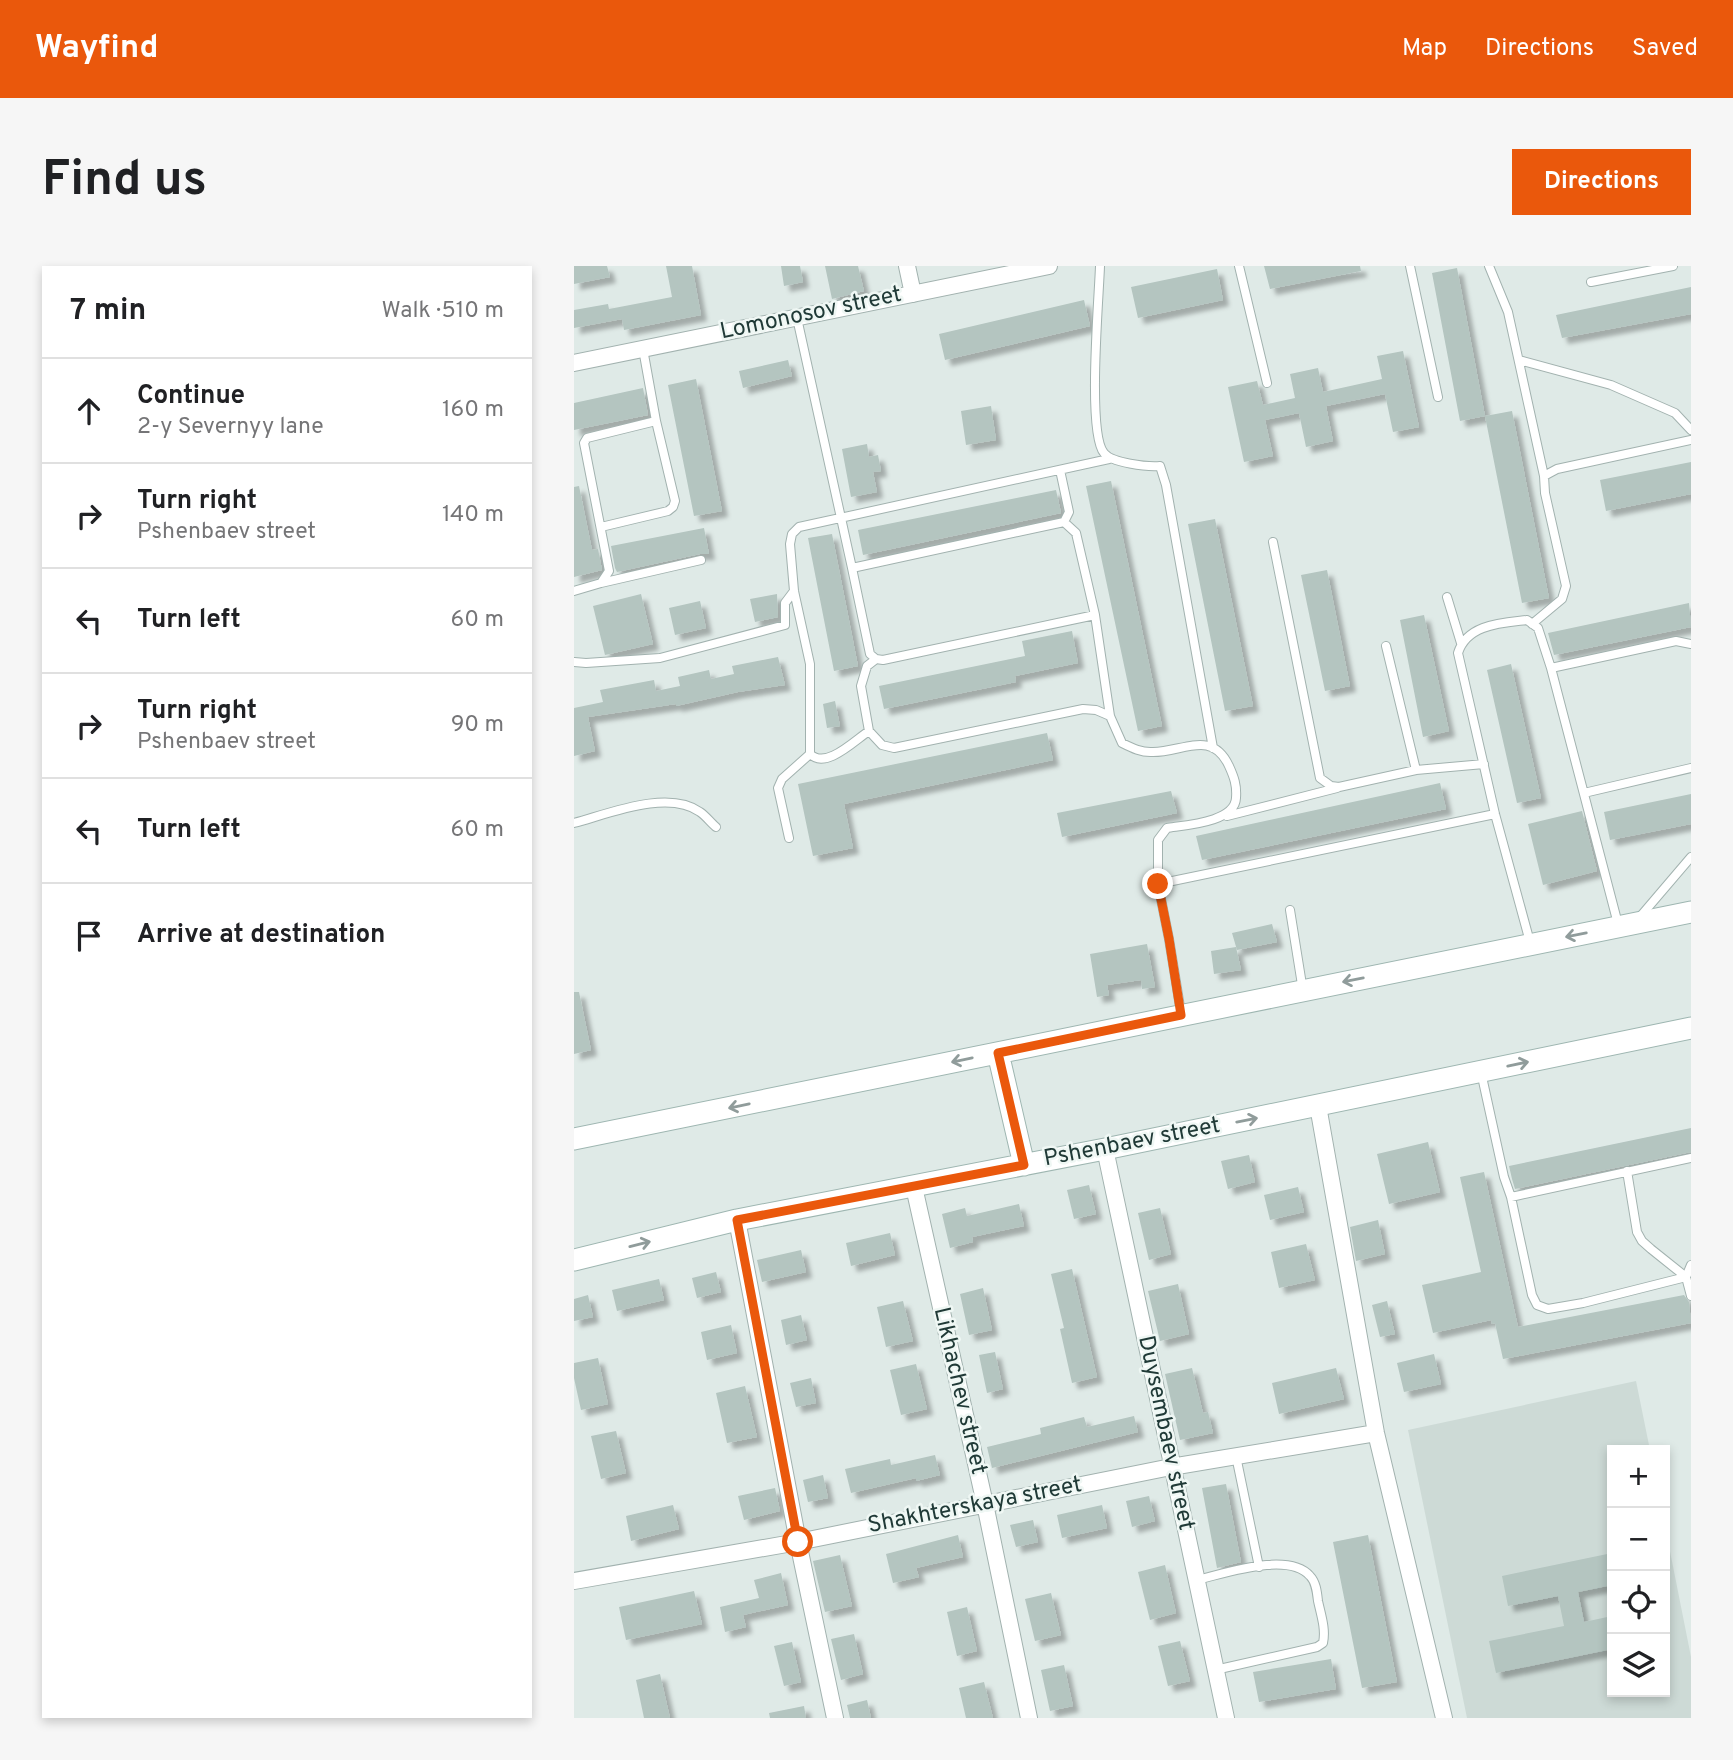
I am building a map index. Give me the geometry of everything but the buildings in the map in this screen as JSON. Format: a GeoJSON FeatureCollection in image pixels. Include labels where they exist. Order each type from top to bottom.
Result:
{"type":"FeatureCollection","features":[{"type":"Feature","properties":{"kind":"main road"},"geometry":{"type":"LineString","coordinates":[[574,1139],[1691,912]]}},
{"type":"Feature","properties":{"kind":"main road","name":"Pshenbaev street"},"geometry":{"type":"LineString","coordinates":[[574,1260],[737,1220],[1105,1149],[1691,1028]]}},
{"type":"Feature","properties":{"kind":"main road"},"geometry":{"type":"LineString","coordinates":[[998,1053],[1024,1165]]}},
{"type":"Feature","properties":{"kind":"street"},"geometry":{"type":"LineString","coordinates":[[907,266],[913,293]]}},
{"type":"Feature","properties":{"kind":"street","name":"Lomonosov street"},"geometry":{"type":"LineString","coordinates":[[574,363],[1049,266]]}},
{"type":"Feature","properties":{"kind":"street"},"geometry":{"type":"LineString","coordinates":[[1318,1106],[1376,1433],[1444,1718]]}},
{"type":"Feature","properties":{"kind":"street","name":"Duysembaev street"},"geometry":{"type":"LineString","coordinates":[[1105,1149],[1226,1718]]}},
{"type":"Feature","properties":{"kind":"street","name":"Likhachev street"},"geometry":{"type":"LineString","coordinates":[[914,1187],[985,1504],[1029,1718]]}},
{"type":"Feature","properties":{"kind":"street"},"geometry":{"type":"LineString","coordinates":[[737,1220],[798,1542],[835,1718]]}},
{"type":"Feature","properties":{"kind":"street","name":"Shakhterskaya street"},"geometry":{"type":"LineString","coordinates":[[574,1581],[798,1542],[1171,1467],[1376,1433]]}},
{"type":"Feature","properties":{"kind":"lane"},"geometry":{"type":"LineString","coordinates":[[1100,266],[1095,378],[1097,439],[1101,451],[1109,459]]}},
{"type":"Feature","properties":{"kind":"lane"},"geometry":{"type":"LineString","coordinates":[[1239,266],[1267,383]]}},
{"type":"Feature","properties":{"kind":"lane"},"geometry":{"type":"LineString","coordinates":[[1410,266],[1438,397]]}},
{"type":"Feature","properties":{"kind":"lane"},"geometry":{"type":"LineString","coordinates":[[1489,266],[1508,312],[1566,586],[1562,599],[1532,624]]}},
{"type":"Feature","properties":{"kind":"lane"},"geometry":{"type":"LineString","coordinates":[[1591,282],[1673,266]]}},
{"type":"Feature","properties":{"kind":"lane"},"geometry":{"type":"LineString","coordinates":[[797,318],[870,654],[883,660],[1095,615]]}},
{"type":"Feature","properties":{"kind":"lane"},"geometry":{"type":"LineString","coordinates":[[601,527],[668,511],[675,501],[656,421],[643,349]]}},
{"type":"Feature","properties":{"kind":"lane"},"geometry":{"type":"LineString","coordinates":[[1519,360],[1611,385],[1675,412],[1691,430]]}},
{"type":"Feature","properties":{"kind":"lane"},"geometry":{"type":"LineString","coordinates":[[600,583],[609,571],[584,443],[587,438],[656,421]]}},
{"type":"Feature","properties":{"kind":"lane"},"geometry":{"type":"LineString","coordinates":[[1544,476],[1557,469],[1691,440]]}},
{"type":"Feature","properties":{"kind":"lane"},"geometry":{"type":"LineString","coordinates":[[789,838],[778,788],[782,779],[810,754],[810,664],[794,591],[790,544],[792,534],[799,527],[1109,459],[1149,467],[1160,466],[1166,485],[1213,748]]}},
{"type":"Feature","properties":{"kind":"lane"},"geometry":{"type":"LineString","coordinates":[[1060,470],[1069,512],[1064,522]]}},
{"type":"Feature","properties":{"kind":"lane"},"geometry":{"type":"LineString","coordinates":[[852,568],[1064,522]]}},
{"type":"Feature","properties":{"kind":"lane"},"geometry":{"type":"LineString","coordinates":[[1064,522],[1076,533],[1095,615],[1110,716],[1122,743],[1136,750],[1159,752],[1199,744],[1223,754],[1237,783],[1236,802],[1230,811],[1218,818]]}},
{"type":"Feature","properties":{"kind":"lane"},"geometry":{"type":"LineString","coordinates":[[1273,542],[1320,778],[1339,788]]}},
{"type":"Feature","properties":{"kind":"lane"},"geometry":{"type":"LineString","coordinates":[[574,591],[701,560]]}},
{"type":"Feature","properties":{"kind":"lane"},"geometry":{"type":"LineString","coordinates":[[574,662],[660,658],[785,625],[785,603],[794,591]]}},
{"type":"Feature","properties":{"kind":"lane"},"geometry":{"type":"LineString","coordinates":[[1447,597],[1461,643],[1458,653],[1495,814],[1531,945]]}},
{"type":"Feature","properties":{"kind":"lane"},"geometry":{"type":"LineString","coordinates":[[1461,643],[1490,624],[1528,620],[1538,628],[1584,793],[1627,925],[1691,857]]}},
{"type":"Feature","properties":{"kind":"lane"},"geometry":{"type":"LineString","coordinates":[[1551,668],[1676,641],[1691,644]]}},
{"type":"Feature","properties":{"kind":"lane"},"geometry":{"type":"LineString","coordinates":[[1386,646],[1416,771]]}},
{"type":"Feature","properties":{"kind":"lane"},"geometry":{"type":"LineString","coordinates":[[876,659],[867,666],[861,686],[869,731],[882,745],[894,748],[1083,709],[1096,710],[1110,716]]}},
{"type":"Feature","properties":{"kind":"lane"},"geometry":{"type":"LineString","coordinates":[[810,754],[822,760],[831,757],[869,731]]}},
{"type":"Feature","properties":{"kind":"lane"},"geometry":{"type":"LineString","coordinates":[[1181,1015],[1158,884],[1158,840],[1167,828],[1416,771],[1484,764]]}},
{"type":"Feature","properties":{"kind":"lane"},"geometry":{"type":"LineString","coordinates":[[1584,793],[1691,768]]}},
{"type":"Feature","properties":{"kind":"lane"},"geometry":{"type":"LineString","coordinates":[[574,823],[644,804],[672,802],[699,811],[716,827]]}},
{"type":"Feature","properties":{"kind":"lane"},"geometry":{"type":"LineString","coordinates":[[1158,884],[1495,814]]}},
{"type":"Feature","properties":{"kind":"lane"},"geometry":{"type":"LineString","coordinates":[[1290,910],[1303,990]]}},
{"type":"Feature","properties":{"kind":"lane"},"geometry":{"type":"LineString","coordinates":[[1481,1072],[1532,1295],[1537,1305],[1548,1309],[1583,1303],[1686,1277]]}},
{"type":"Feature","properties":{"kind":"lane"},"geometry":{"type":"LineString","coordinates":[[1511,1197],[1691,1158]]}},
{"type":"Feature","properties":{"kind":"lane"},"geometry":{"type":"LineString","coordinates":[[1627,1171],[1637,1232],[1642,1241],[1686,1277],[1691,1296]]}},
{"type":"Feature","properties":{"kind":"lane"},"geometry":{"type":"LineString","coordinates":[[1686,1277],[1691,1265]]}},
{"type":"Feature","properties":{"kind":"lane"},"geometry":{"type":"LineString","coordinates":[[1236,1457],[1259,1567]]}},
{"type":"Feature","properties":{"kind":"lane"},"geometry":{"type":"LineString","coordinates":[[1196,1580],[1273,1564],[1291,1565],[1308,1573],[1315,1583],[1325,1634],[1323,1643],[1317,1647],[1215,1670]]}},
{"type":"Feature","properties":{"kind":"shaded area"},"geometry":{"type":"Polygon","coordinates":[[[1636,1381],[1649,1445],[1607,1445],[1607,1697],[1670,1697],[1670,1551],[1691,1657],[1691,1718],[1467,1718],[1408,1430],[1636,1381]]]}},
{"type":"Feature","properties":{"kind":"route"},"geometry":{"type":"LineString","coordinates":[[798,1542],[737,1220],[1024,1165],[998,1053],[1181,1015],[1158,884]]}}]}
